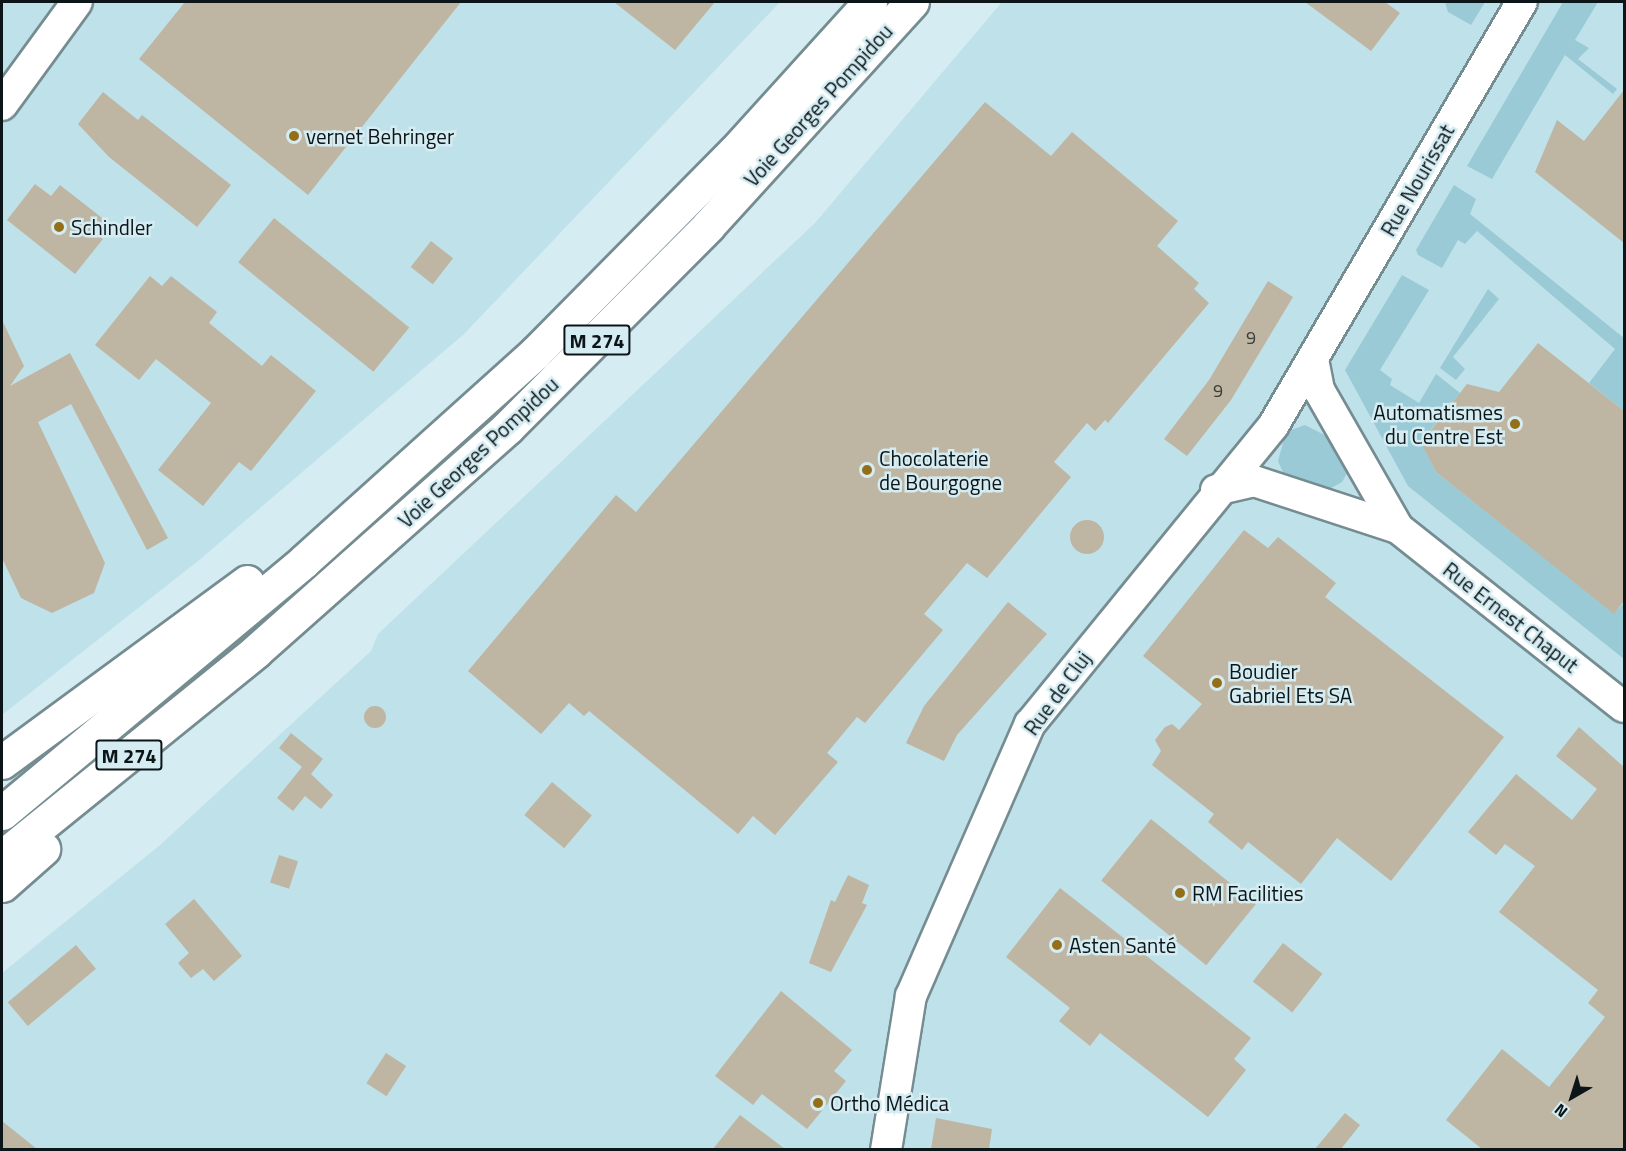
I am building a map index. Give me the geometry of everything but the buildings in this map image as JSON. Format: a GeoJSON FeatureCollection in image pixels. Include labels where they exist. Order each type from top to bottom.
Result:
{"type":"FeatureCollection","features":[{"type":"Feature","properties":{"kind":"highway","name":"Voie Georges Pompidou"},"geometry":{"type":"LineString","coordinates":[[2,813],[178,669],[437,442],[628,262],[870,2]]}},
{"type":"Feature","properties":{"kind":"highway","name":"Voie Georges Pompidou"},"geometry":{"type":"LineString","coordinates":[[2,857],[256,651],[507,428],[604,333],[912,2]]}},
{"type":"Feature","properties":{"kind":"highway"},"geometry":{"type":"LineString","coordinates":[[2,762],[208,613],[380,475],[437,442]]}},
{"type":"Feature","properties":{"kind":"highway"},"geometry":{"type":"LineString","coordinates":[[2,885],[178,732],[256,651]]}},
{"type":"Feature","properties":{"kind":"street"},"geometry":{"type":"LineString","coordinates":[[2,105],[77,2]]}},
{"type":"Feature","properties":{"kind":"street","name":"Rue Nourissat"},"geometry":{"type":"LineString","coordinates":[[1313,359],[1522,2]]}},
{"type":"Feature","properties":{"kind":"street","name":"Rue de Cluj"},"geometry":{"type":"LineString","coordinates":[[886,1149],[911,996],[1030,724],[1216,490],[1273,426],[1313,359]]}},
{"type":"Feature","properties":{"kind":"street","name":"Rue Ernest Chaput"},"geometry":{"type":"LineString","coordinates":[[1313,359],[1318,390],[1398,528]]}},
{"type":"Feature","properties":{"kind":"street","name":"Rue Ernest Chaput"},"geometry":{"type":"LineString","coordinates":[[1216,490],[1254,481],[1398,528],[1624,707]]}},
{"type":"Feature","properties":{"kind":"shaded area"},"geometry":{"type":"Polygon","coordinates":[[[2,2],[780,2],[464,334],[198,561],[2,715],[2,2]]]}},
{"type":"Feature","properties":{"kind":"shaded area"},"geometry":{"type":"Polygon","coordinates":[[[1002,2],[1624,2],[1624,1149],[2,1150],[2,973],[159,846],[371,651],[378,634],[815,223],[1002,2]]]}},
{"type":"Feature","properties":{"kind":"shaded area"},"geometry":{"type":"Polygon","coordinates":[[[1445,2],[1485,2],[1471,25],[1448,12],[1445,2]]]}},
{"type":"Feature","properties":{"kind":"shaded area"},"geometry":{"type":"Polygon","coordinates":[[[1563,2],[1598,2],[1575,40],[1589,48],[1578,59],[1617,89],[1613,94],[1565,55],[1492,179],[1467,166],[1563,2]]]}},
{"type":"Feature","properties":{"kind":"shaded area"},"geometry":{"type":"Polygon","coordinates":[[[1454,185],[1476,199],[1470,214],[1624,338],[1624,411],[1589,383],[1615,349],[1477,231],[1465,244],[1458,240],[1442,268],[1418,255],[1416,250],[1454,185]]]}},
{"type":"Feature","properties":{"kind":"shaded area"},"geometry":{"type":"Polygon","coordinates":[[[1402,275],[1429,290],[1380,370],[1392,379],[1390,385],[1419,403],[1436,374],[1460,393],[1421,442],[1436,472],[1614,613],[1624,603],[1624,659],[1408,486],[1345,370],[1402,275]]]}},
{"type":"Feature","properties":{"kind":"shaded area"},"geometry":{"type":"Polygon","coordinates":[[[1488,289],[1499,299],[1453,357],[1465,369],[1456,380],[1440,368],[1488,289]]]}},
{"type":"Feature","properties":{"kind":"shaded area"},"geometry":{"type":"Polygon","coordinates":[[[1305,425],[1332,439],[1349,470],[1342,482],[1322,493],[1285,477],[1278,461],[1286,432],[1305,425]]]}},
{"type":"Feature","properties":{"kind":"place","name":"vernet Behringer"},"geometry":{"type":"Point","coordinates":[294,136]}},
{"type":"Feature","properties":{"kind":"place","name":"Schindler"},"geometry":{"type":"Point","coordinates":[59,227]}},
{"type":"Feature","properties":{"kind":"place","name":"Automatismes du Centre Est"},"geometry":{"type":"Point","coordinates":[1515,424]}},
{"type":"Feature","properties":{"kind":"place","name":"Chocolaterie de Bourgogne"},"geometry":{"type":"Point","coordinates":[867,470]}},
{"type":"Feature","properties":{"kind":"place","name":"Boudier Gabriel Ets SA"},"geometry":{"type":"Point","coordinates":[1217,683]}},
{"type":"Feature","properties":{"kind":"place","name":"RM Facilities"},"geometry":{"type":"Point","coordinates":[1180,893]}},
{"type":"Feature","properties":{"kind":"place","name":"Asten Santé"},"geometry":{"type":"Point","coordinates":[1057,945]}},
{"type":"Feature","properties":{"kind":"place","name":"Ortho Médica"},"geometry":{"type":"Point","coordinates":[818,1103]}}]}
